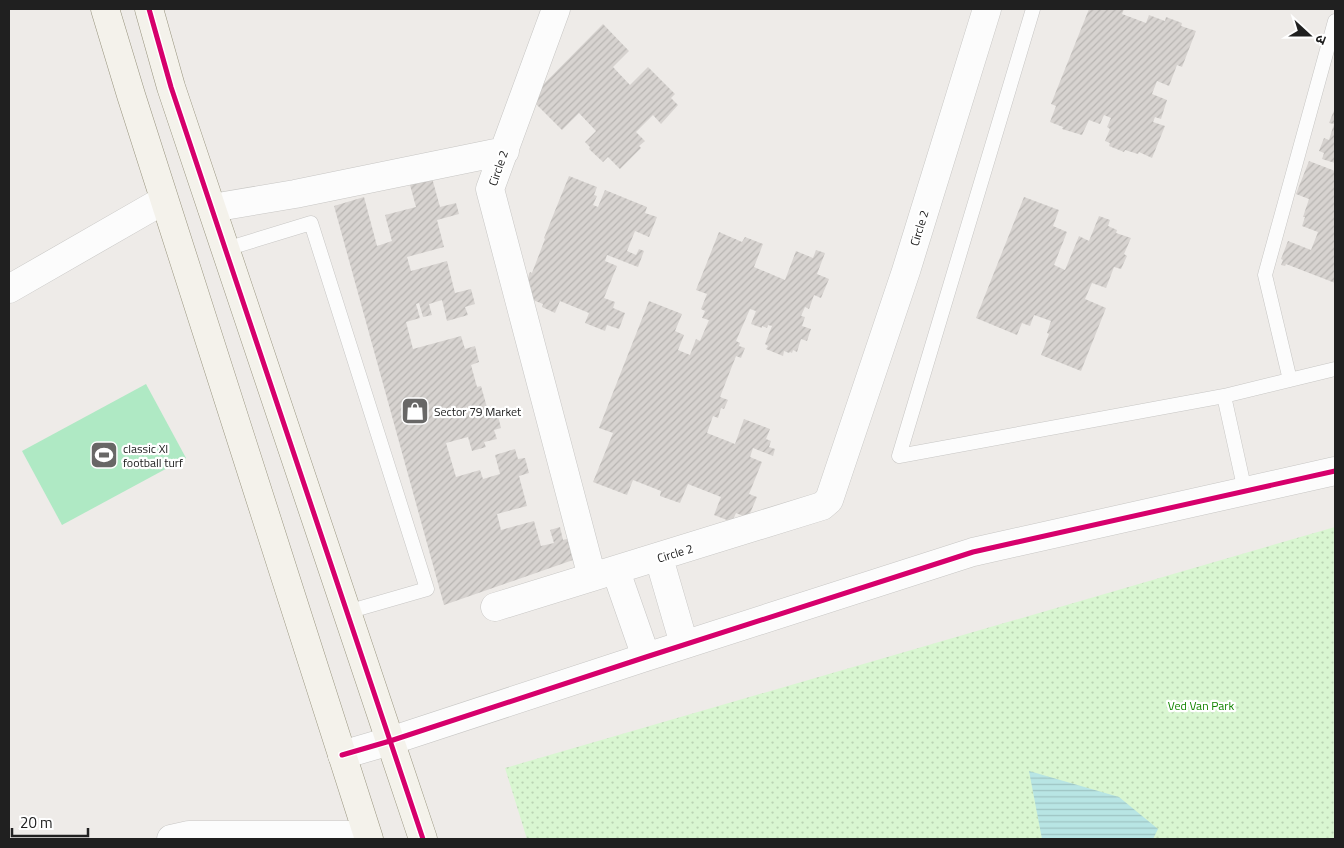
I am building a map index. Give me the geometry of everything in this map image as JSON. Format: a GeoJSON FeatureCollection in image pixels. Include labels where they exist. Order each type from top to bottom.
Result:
{"type":"FeatureCollection","features":[{"type":"Feature","properties":{"kind":"street"},"geometry":{"type":"LineString","coordinates":[[105,9],[164,200],[368,837],[189,835],[171,839]]}},
{"type":"Feature","properties":{"kind":"street"},"geometry":{"type":"LineString","coordinates":[[149,9],[171,87],[424,839]]}},
{"type":"Feature","properties":{"kind":"street","name":"Circle 2"},"geometry":{"type":"LineString","coordinates":[[556,9],[492,183],[491,195],[604,574],[822,506],[829,500],[906,271],[987,9]]}},
{"type":"Feature","properties":{"kind":"street"},"geometry":{"type":"LineString","coordinates":[[212,208],[295,194],[505,151]]}},
{"type":"Feature","properties":{"kind":"street"},"geometry":{"type":"LineString","coordinates":[[9,288],[164,200]]}},
{"type":"Feature","properties":{"kind":"street"},"geometry":{"type":"LineString","coordinates":[[342,755],[973,552],[1335,471]]}},
{"type":"Feature","properties":{"kind":"street"},"geometry":{"type":"LineString","coordinates":[[659,558],[684,644]]}},
{"type":"Feature","properties":{"kind":"street"},"geometry":{"type":"LineString","coordinates":[[495,607],[604,574],[646,656]]}},
{"type":"Feature","properties":{"kind":"lane"},"geometry":{"type":"LineString","coordinates":[[1033,9],[899,456],[1224,396],[1335,369]]}},
{"type":"Feature","properties":{"kind":"lane"},"geometry":{"type":"LineString","coordinates":[[1290,380],[1264,275],[1335,21]]}},
{"type":"Feature","properties":{"kind":"lane"},"geometry":{"type":"LineString","coordinates":[[226,249],[310,223],[427,589],[347,612]]}},
{"type":"Feature","properties":{"kind":"lane"},"geometry":{"type":"LineString","coordinates":[[1224,396],[1245,491]]}},
{"type":"Feature","properties":{"kind":"green space","name":"classic XI football turf"},"geometry":{"type":"Polygon","coordinates":[[[146,384],[186,458],[62,525],[22,451],[146,384]]]}},
{"type":"Feature","properties":{"kind":"green space","name":"Ved Van Park"},"geometry":{"type":"Polygon","coordinates":[[[1335,527],[1335,839],[527,839],[505,768],[1335,527]]]}},
{"type":"Feature","properties":{"kind":"water"},"geometry":{"type":"Polygon","coordinates":[[[1029,771],[1119,797],[1158,829],[1153,839],[1042,839],[1029,771]]]}},
{"type":"Feature","properties":{"kind":"building"},"geometry":{"type":"Polygon","coordinates":[[[1089,9],[1124,9],[1122,14],[1146,23],[1149,15],[1165,21],[1166,17],[1182,23],[1181,26],[1196,31],[1182,67],[1177,65],[1169,86],[1157,81],[1152,94],[1167,100],[1161,119],[1155,117],[1153,122],[1165,126],[1152,158],[1139,152],[1138,154],[1125,150],[1124,152],[1109,146],[1110,143],[1105,141],[1110,129],[1107,127],[1111,118],[1104,115],[1100,124],[1089,120],[1082,135],[1062,129],[1063,127],[1050,122],[1056,106],[1051,104],[1089,9]]]}},
{"type":"Feature","properties":{"kind":"building"},"geometry":{"type":"Polygon","coordinates":[[[603,24],[629,51],[613,67],[630,85],[648,67],[675,94],[671,98],[678,105],[661,124],[653,115],[636,132],[645,141],[639,146],[641,148],[620,169],[608,157],[603,162],[589,149],[590,147],[585,142],[596,131],[579,113],[562,130],[530,98],[603,24]]]}},
{"type":"Feature","properties":{"kind":"building"},"geometry":{"type":"Polygon","coordinates":[[[1335,108],[1335,163],[1322,159],[1324,153],[1319,151],[1324,138],[1329,140],[1334,124],[1329,123],[1335,108]]]}},
{"type":"Feature","properties":{"kind":"building"},"geometry":{"type":"Polygon","coordinates":[[[1309,161],[1335,171],[1335,283],[1286,264],[1285,266],[1281,265],[1283,260],[1281,259],[1288,241],[1311,250],[1318,232],[1302,226],[1309,199],[1296,194],[1309,161]]]}},
{"type":"Feature","properties":{"kind":"building"},"geometry":{"type":"Polygon","coordinates":[[[569,176],[597,187],[594,195],[597,196],[593,205],[598,207],[605,190],[647,207],[645,213],[657,217],[649,237],[635,231],[627,251],[636,255],[639,249],[644,251],[638,267],[607,255],[605,261],[617,266],[604,298],[615,302],[613,308],[625,313],[619,329],[607,325],[605,331],[585,323],[589,313],[560,301],[555,313],[542,307],[543,304],[528,298],[524,289],[530,272],[532,273],[569,176]]]}},
{"type":"Feature","properties":{"kind":"building"},"geometry":{"type":"Polygon","coordinates":[[[432,178],[440,207],[456,203],[459,214],[437,220],[444,247],[407,257],[411,271],[447,261],[455,293],[471,289],[475,304],[465,307],[468,315],[447,321],[442,300],[429,304],[432,315],[423,317],[419,303],[416,304],[420,318],[406,322],[413,349],[461,336],[465,349],[475,346],[479,362],[471,365],[477,387],[481,386],[488,411],[496,408],[501,428],[494,430],[497,439],[484,442],[486,447],[472,451],[468,437],[446,443],[456,477],[480,470],[483,479],[500,474],[495,455],[515,449],[518,459],[525,458],[529,473],[519,476],[527,506],[497,514],[501,530],[534,521],[541,546],[554,543],[550,530],[560,527],[563,540],[574,537],[573,560],[444,605],[334,206],[364,197],[377,246],[392,241],[385,215],[416,207],[410,185],[432,178]]]}},
{"type":"Feature","properties":{"kind":"building"},"geometry":{"type":"Polygon","coordinates":[[[1024,197],[1059,210],[1053,226],[1067,232],[1054,265],[1065,270],[1079,236],[1089,241],[1099,216],[1110,220],[1108,226],[1117,230],[1116,233],[1131,238],[1124,254],[1127,256],[1121,269],[1114,267],[1106,288],[1092,283],[1085,299],[1106,308],[1081,371],[1041,355],[1049,334],[1047,333],[1051,321],[1034,315],[1030,326],[1022,323],[1017,335],[976,318],[1024,197]]]}},
{"type":"Feature","properties":{"kind":"building"},"geometry":{"type":"Polygon","coordinates":[[[719,232],[742,242],[745,237],[763,244],[754,267],[785,280],[796,251],[813,258],[816,250],[825,253],[817,274],[829,279],[821,298],[814,295],[809,309],[805,307],[801,316],[805,317],[802,326],[811,329],[807,341],[801,339],[797,352],[793,350],[792,353],[784,351],[783,356],[766,349],[768,346],[765,344],[772,326],[768,325],[767,328],[762,326],[762,328],[751,324],[756,311],[750,309],[736,341],[740,343],[739,346],[745,348],[741,358],[736,356],[720,397],[728,400],[724,409],[721,408],[718,418],[713,416],[707,433],[735,444],[744,419],[770,429],[766,439],[771,441],[769,447],[775,449],[773,456],[753,448],[750,457],[762,462],[749,494],[757,497],[748,518],[736,513],[732,522],[714,515],[721,497],[688,484],[680,503],[660,496],[661,491],[633,480],[627,495],[593,482],[613,433],[599,428],[649,301],[682,314],[675,331],[684,335],[678,350],[690,355],[696,339],[700,341],[709,320],[702,318],[705,311],[701,309],[707,294],[696,290],[719,232]]]}},
{"type":"Feature","properties":{"kind":"cycle path"},"geometry":{"type":"LineString","coordinates":[[149,9],[171,87],[423,839]]}},
{"type":"Feature","properties":{"kind":"cycle path"},"geometry":{"type":"LineString","coordinates":[[342,755],[973,552],[1335,471]]}},
{"type":"Feature","properties":{"kind":"place","name":"Sector 79 Market"},"geometry":{"type":"Point","coordinates":[415,411]}},
{"type":"Feature","properties":{"kind":"place","name":"classic XI football turf"},"geometry":{"type":"Point","coordinates":[104,455]}}]}
